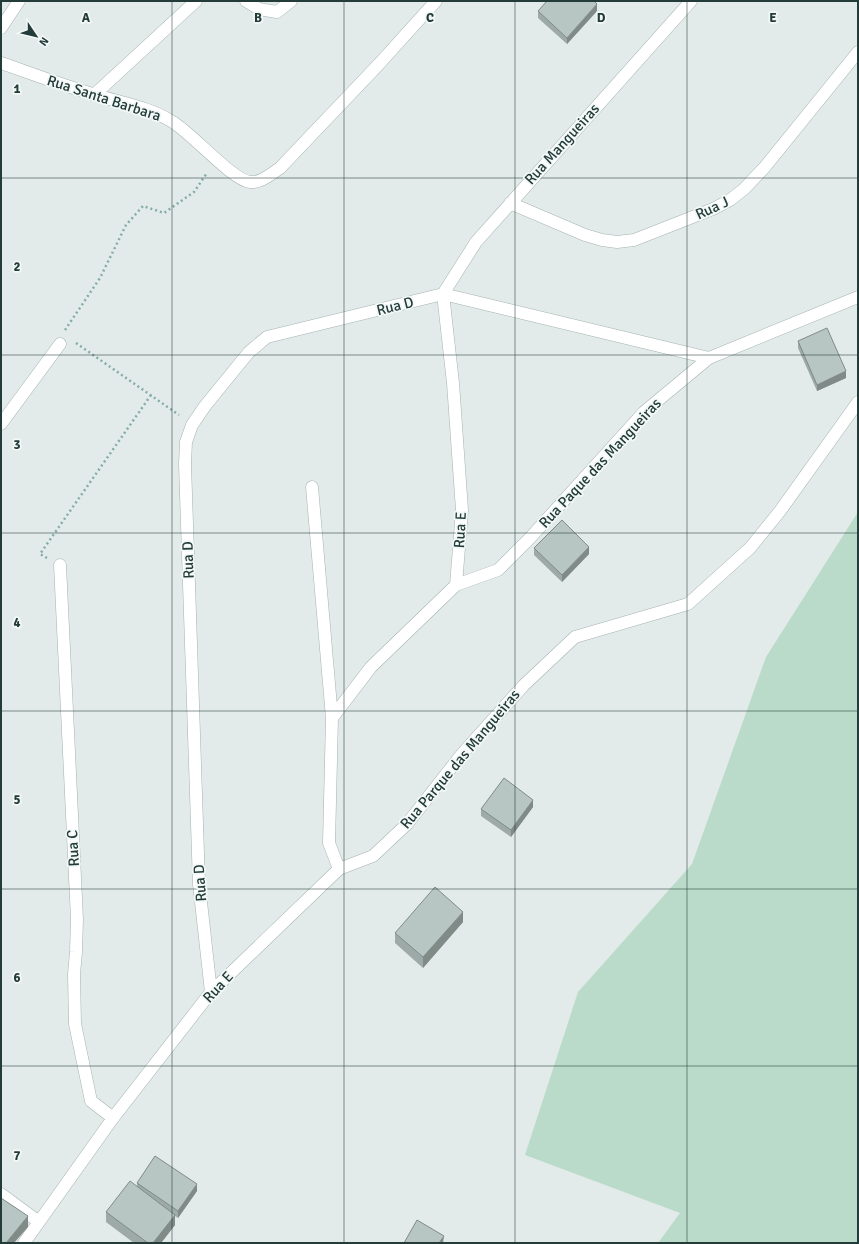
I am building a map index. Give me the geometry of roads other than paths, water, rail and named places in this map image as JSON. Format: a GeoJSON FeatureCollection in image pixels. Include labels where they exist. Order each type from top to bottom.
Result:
{"type":"FeatureCollection","features":[{"type":"Feature","properties":{"kind":"street"},"geometry":{"type":"LineString","coordinates":[[1,28],[20,1]]}},
{"type":"Feature","properties":{"kind":"street"},"geometry":{"type":"LineString","coordinates":[[94,95],[196,1]]}},
{"type":"Feature","properties":{"kind":"street"},"geometry":{"type":"LineString","coordinates":[[246,1],[258,9],[277,12],[291,1]]}},
{"type":"Feature","properties":{"kind":"street","name":"Rua Santa Barbara"},"geometry":{"type":"LineString","coordinates":[[1,63],[94,95],[150,111],[171,121],[188,133],[232,173],[250,182],[259,181],[280,168],[379,64],[436,1]]}},
{"type":"Feature","properties":{"kind":"street","name":"Rua Mangueiras"},"geometry":{"type":"LineString","coordinates":[[443,294],[476,242],[691,1]]}},
{"type":"Feature","properties":{"kind":"street","name":"Rua J"},"geometry":{"type":"LineString","coordinates":[[510,203],[585,235],[602,240],[617,242],[634,240],[713,209],[730,200],[744,189],[764,168],[858,52]]}},
{"type":"Feature","properties":{"kind":"street"},"geometry":{"type":"LineString","coordinates":[[443,294],[709,358]]}},
{"type":"Feature","properties":{"kind":"street","name":"Rua D"},"geometry":{"type":"LineString","coordinates":[[212,992],[198,876],[185,464],[186,442],[192,425],[205,406],[249,352],[267,337],[443,294]]}},
{"type":"Feature","properties":{"kind":"street","name":"Rua E"},"geometry":{"type":"LineString","coordinates":[[443,294],[453,384],[462,510],[456,585]]}},
{"type":"Feature","properties":{"kind":"street","name":"Rua Paque das Mangueiras"},"geometry":{"type":"LineString","coordinates":[[456,585],[498,570],[530,538],[644,412],[709,358],[858,297]]}},
{"type":"Feature","properties":{"kind":"street"},"geometry":{"type":"LineString","coordinates":[[1,424],[61,339]]}},
{"type":"Feature","properties":{"kind":"street","name":"Rua Parque das Mangueiras"},"geometry":{"type":"LineString","coordinates":[[339,869],[373,856],[407,824],[467,748],[524,685],[575,637],[688,604],[750,548],[780,511],[858,402]]}},
{"type":"Feature","properties":{"kind":"street"},"geometry":{"type":"LineString","coordinates":[[312,488],[332,718],[329,843],[339,869]]}},
{"type":"Feature","properties":{"kind":"street","name":"Rua C"},"geometry":{"type":"LineString","coordinates":[[60,565],[77,919],[74,974],[75,1024],[91,1101],[113,1118]]}},
{"type":"Feature","properties":{"kind":"street"},"geometry":{"type":"LineString","coordinates":[[332,718],[371,667],[456,585]]}},
{"type":"Feature","properties":{"kind":"street","name":"Rua E"},"geometry":{"type":"LineString","coordinates":[[24,1243],[113,1118],[212,992],[339,869]]}},
{"type":"Feature","properties":{"kind":"street"},"geometry":{"type":"LineString","coordinates":[[1,1194],[39,1222]]}}]}
